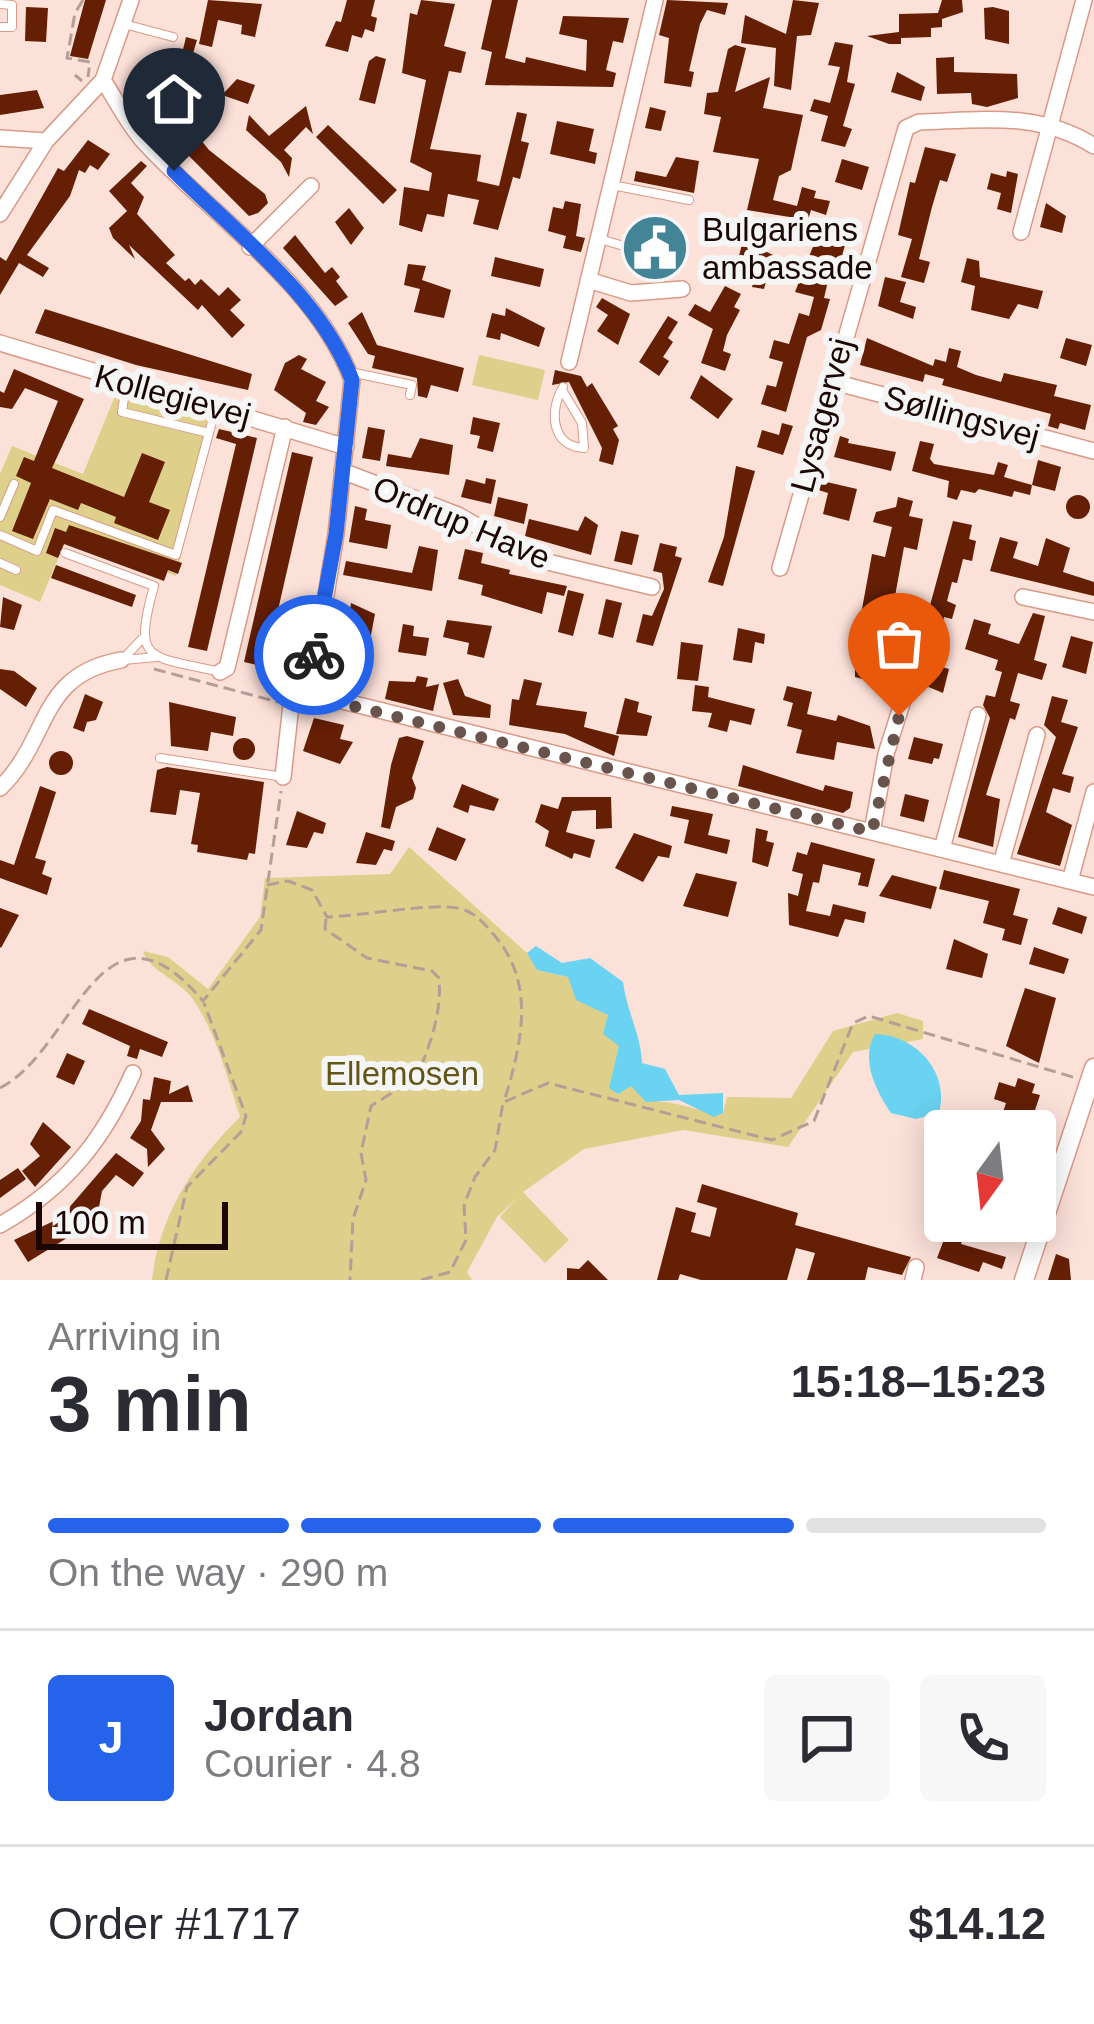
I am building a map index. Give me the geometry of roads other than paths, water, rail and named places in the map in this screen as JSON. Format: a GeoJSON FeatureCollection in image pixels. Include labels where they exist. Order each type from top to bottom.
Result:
{"type":"FeatureCollection","features":[{"type":"Feature","properties":{"kind":"street"},"geometry":{"type":"LineString","coordinates":[[0,214],[46,141],[103,80],[130,0]]}},
{"type":"Feature","properties":{"kind":"street"},"geometry":{"type":"LineString","coordinates":[[567,368],[655,0]]}},
{"type":"Feature","properties":{"kind":"street"},"geometry":{"type":"LineString","coordinates":[[1021,232],[1084,0]]}},
{"type":"Feature","properties":{"kind":"street"},"geometry":{"type":"LineString","coordinates":[[103,80],[141,139],[300,299],[349,372],[353,401],[308,688],[315,697],[1094,886]]}},
{"type":"Feature","properties":{"kind":"street","name":"Lysagervej"},"geometry":{"type":"LineString","coordinates":[[780,568],[905,128],[919,122],[1050,123]]}},
{"type":"Feature","properties":{"kind":"street"},"geometry":{"type":"LineString","coordinates":[[1050,123],[1094,146]]}},
{"type":"Feature","properties":{"kind":"street"},"geometry":{"type":"LineString","coordinates":[[0,138],[46,141]]}},
{"type":"Feature","properties":{"kind":"street"},"geometry":{"type":"LineString","coordinates":[[250,247],[311,186]]}},
{"type":"Feature","properties":{"kind":"street"},"geometry":{"type":"LineString","coordinates":[[588,280],[631,292],[682,289]]}},
{"type":"Feature","properties":{"kind":"street","name":"Kollegievej"},"geometry":{"type":"LineString","coordinates":[[0,343],[126,385],[346,447]]}},
{"type":"Feature","properties":{"kind":"street","name":"Søllingsvej"},"geometry":{"type":"LineString","coordinates":[[830,382],[1094,451]]}},
{"type":"Feature","properties":{"kind":"street"},"geometry":{"type":"LineString","coordinates":[[220,672],[227,668],[285,427]]}},
{"type":"Feature","properties":{"kind":"street","name":"Ordrup Have"},"geometry":{"type":"LineString","coordinates":[[342,471],[458,514],[536,559],[652,587]]}},
{"type":"Feature","properties":{"kind":"street"},"geometry":{"type":"LineString","coordinates":[[1023,597],[1094,612]]}},
{"type":"Feature","properties":{"kind":"street"},"geometry":{"type":"LineString","coordinates":[[283,777],[303,653],[319,626]]}},
{"type":"Feature","properties":{"kind":"street"},"geometry":{"type":"LineString","coordinates":[[0,788],[14,772],[56,695],[76,674],[121,660]]}},
{"type":"Feature","properties":{"kind":"street"},"geometry":{"type":"LineString","coordinates":[[872,832],[886,754],[906,691]]}},
{"type":"Feature","properties":{"kind":"street"},"geometry":{"type":"LineString","coordinates":[[942,850],[978,715]]}},
{"type":"Feature","properties":{"kind":"street"},"geometry":{"type":"LineString","coordinates":[[1001,864],[1037,735]]}},
{"type":"Feature","properties":{"kind":"street"},"geometry":{"type":"LineString","coordinates":[[1070,881],[1094,793]]}},
{"type":"Feature","properties":{"kind":"street"},"geometry":{"type":"LineString","coordinates":[[0,1225],[36,1205],[92,1151],[133,1073]]}},
{"type":"Feature","properties":{"kind":"street"},"geometry":{"type":"LineString","coordinates":[[1024,1280],[1092,1075]]}},
{"type":"Feature","properties":{"kind":"lane"},"geometry":{"type":"LineString","coordinates":[[0,4],[12,4],[12,27],[0,27]]}},
{"type":"Feature","properties":{"kind":"lane"},"geometry":{"type":"LineString","coordinates":[[124,24],[173,37]]}},
{"type":"Feature","properties":{"kind":"lane"},"geometry":{"type":"LineString","coordinates":[[611,185],[689,200]]}},
{"type":"Feature","properties":{"kind":"lane"},"geometry":{"type":"LineString","coordinates":[[598,239],[637,250]]}},
{"type":"Feature","properties":{"kind":"lane"},"geometry":{"type":"LineString","coordinates":[[349,372],[412,385],[410,395]]}},
{"type":"Feature","properties":{"kind":"lane"},"geometry":{"type":"LineString","coordinates":[[126,385],[122,412],[209,433]]}},
{"type":"Feature","properties":{"kind":"lane"},"geometry":{"type":"LineString","coordinates":[[562,389],[582,423],[584,448],[566,442],[554,426],[562,389]]}},
{"type":"Feature","properties":{"kind":"lane"},"geometry":{"type":"LineString","coordinates":[[0,535],[37,551],[53,510],[176,555],[216,407]]}},
{"type":"Feature","properties":{"kind":"lane"},"geometry":{"type":"LineString","coordinates":[[0,517],[14,484]]}},
{"type":"Feature","properties":{"kind":"lane"},"geometry":{"type":"LineString","coordinates":[[65,553],[154,586],[142,639],[121,660]]}},
{"type":"Feature","properties":{"kind":"lane"},"geometry":{"type":"LineString","coordinates":[[0,563],[16,570]]}},
{"type":"Feature","properties":{"kind":"lane"},"geometry":{"type":"LineString","coordinates":[[142,639],[158,657]]}},
{"type":"Feature","properties":{"kind":"lane"},"geometry":{"type":"LineString","coordinates":[[121,660],[158,657],[220,672]]}},
{"type":"Feature","properties":{"kind":"lane"},"geometry":{"type":"LineString","coordinates":[[160,758],[283,777]]}},
{"type":"Feature","properties":{"kind":"water"},"geometry":{"type":"Polygon","coordinates":[[[536,946],[562,963],[590,958],[623,982],[642,1063],[665,1069],[679,1095],[723,1093],[723,1113],[714,1117],[679,1100],[646,1102],[631,1086],[618,1094],[609,1088],[619,1046],[603,1034],[608,1015],[576,1000],[568,977],[537,970],[527,953],[536,946]]]}},
{"type":"Feature","properties":{"kind":"water"},"geometry":{"type":"Polygon","coordinates":[[[875,1034],[890,1036],[927,1058],[939,1084],[939,1110],[924,1110],[924,1117],[916,1119],[891,1113],[875,1085],[871,1044],[875,1034]]]}},
{"type":"Feature","properties":{"kind":"place","name":"Bulgariens ambassade"},"geometry":{"type":"Point","coordinates":[655,248]}},
{"type":"Feature","properties":{"kind":"park label","name":"Ellemosen"},"geometry":{"type":"Point","coordinates":[402,1073]}}]}
